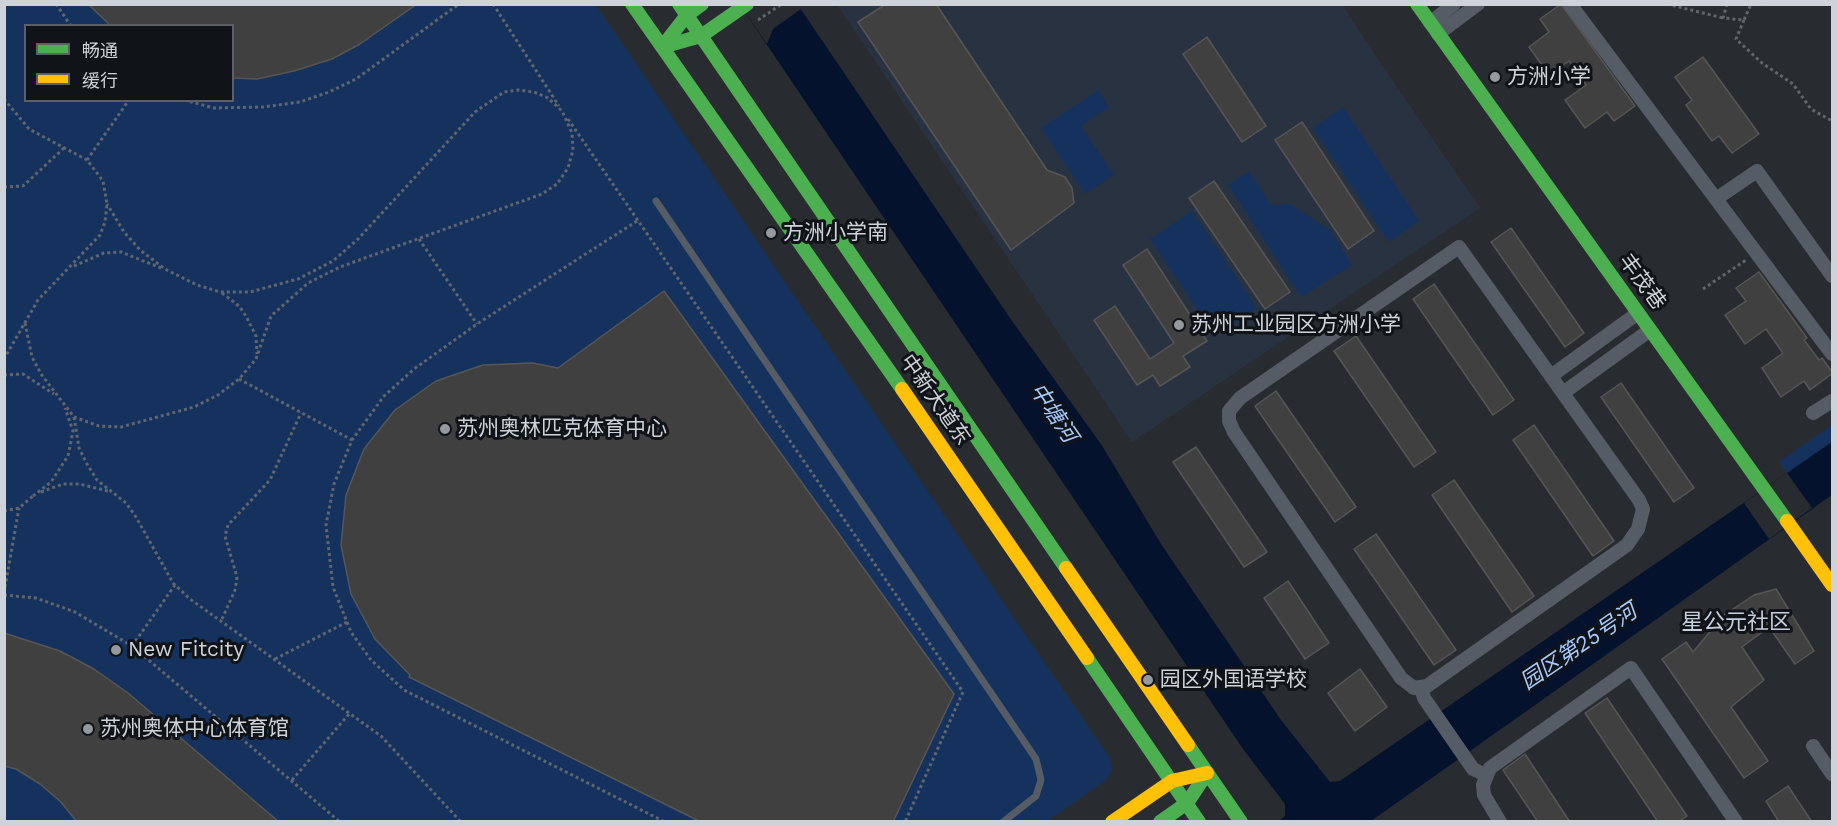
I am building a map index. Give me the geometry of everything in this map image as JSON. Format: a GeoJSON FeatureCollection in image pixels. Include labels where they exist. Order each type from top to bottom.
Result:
{"type":"FeatureCollection","features":[{"type":"Feature","properties":{"kind":"main road","name":"中新大道东"},"geometry":{"type":"LineString","coordinates":[[632,4],[940,444],[1199,822]]}},
{"type":"Feature","properties":{"kind":"main road"},"geometry":{"type":"LineString","coordinates":[[662,47],[683,10],[702,4]]}},
{"type":"Feature","properties":{"kind":"main road","name":"丰茂巷"},"geometry":{"type":"LineString","coordinates":[[1417,4],[1833,585]]}},
{"type":"Feature","properties":{"kind":"main road"},"geometry":{"type":"LineString","coordinates":[[662,47],[700,36],[745,6]]}},
{"type":"Feature","properties":{"kind":"main road","name":"中新大道东"},"geometry":{"type":"LineString","coordinates":[[683,10],[1240,822]]}},
{"type":"Feature","properties":{"kind":"main road"},"geometry":{"type":"LineString","coordinates":[[1112,822],[1172,781],[1207,773]]}},
{"type":"Feature","properties":{"kind":"main road"},"geometry":{"type":"LineString","coordinates":[[1160,822],[1187,803],[1207,773]]}},
{"type":"Feature","properties":{"kind":"street"},"geometry":{"type":"LineString","coordinates":[[1434,28],[1454,4]]}},
{"type":"Feature","properties":{"kind":"street"},"geometry":{"type":"LineString","coordinates":[[1434,28],[1478,4]]}},
{"type":"Feature","properties":{"kind":"street"},"geometry":{"type":"LineString","coordinates":[[1570,4],[1831,350]]}},
{"type":"Feature","properties":{"kind":"street"},"geometry":{"type":"LineString","coordinates":[[1716,199],[1757,171],[1833,276]]}},
{"type":"Feature","properties":{"kind":"street"},"geometry":{"type":"LineString","coordinates":[[1459,247],[1563,393],[1639,500],[1643,509],[1642,518],[1633,539],[1421,688],[1414,688],[1401,678],[1234,432],[1229,421],[1229,411],[1240,398],[1459,247]]}},
{"type":"Feature","properties":{"kind":"street"},"geometry":{"type":"LineString","coordinates":[[1551,376],[1638,313]]}},
{"type":"Feature","properties":{"kind":"street"},"geometry":{"type":"LineString","coordinates":[[1563,393],[1650,330]]}},
{"type":"Feature","properties":{"kind":"street"},"geometry":{"type":"LineString","coordinates":[[1813,413],[1833,401]]}},
{"type":"Feature","properties":{"kind":"street"},"geometry":{"type":"LineString","coordinates":[[1500,822],[1484,795],[1486,775],[1497,762],[1631,668],[1736,822]]}},
{"type":"Feature","properties":{"kind":"street"},"geometry":{"type":"LineString","coordinates":[[1421,688],[1433,711],[1466,760],[1473,769],[1486,775]]}},
{"type":"Feature","properties":{"kind":"street"},"geometry":{"type":"LineString","coordinates":[[1813,746],[1833,774]]}},
{"type":"Feature","properties":{"kind":"lane"},"geometry":{"type":"LineString","coordinates":[[656,201],[1036,759],[1041,780],[1036,796],[1003,822]]}},
{"type":"Feature","properties":{"kind":"path"},"geometry":{"type":"LineString","coordinates":[[56,4],[71,24]]}},
{"type":"Feature","properties":{"kind":"path"},"geometry":{"type":"LineString","coordinates":[[192,102],[214,108],[263,107],[300,102],[330,92],[356,79],[459,4]]}},
{"type":"Feature","properties":{"kind":"path"},"geometry":{"type":"LineString","coordinates":[[493,4],[637,221],[963,692],[904,822]]}},
{"type":"Feature","properties":{"kind":"path"},"geometry":{"type":"LineString","coordinates":[[753,23],[782,4]]}},
{"type":"Feature","properties":{"kind":"path"},"geometry":{"type":"LineString","coordinates":[[1667,4],[1724,18],[1744,20]]}},
{"type":"Feature","properties":{"kind":"path"},"geometry":{"type":"LineString","coordinates":[[1724,18],[1727,4]]}},
{"type":"Feature","properties":{"kind":"path"},"geometry":{"type":"LineString","coordinates":[[1750,4],[1736,39],[1762,63],[1793,84],[1811,109],[1833,121]]}},
{"type":"Feature","properties":{"kind":"path"},"geometry":{"type":"LineString","coordinates":[[73,267],[104,253],[121,252],[165,269],[197,285],[220,292],[250,292],[298,279],[333,261],[358,239],[475,112],[504,92],[518,90],[534,92],[548,98],[562,111],[572,133],[573,150],[568,168],[557,184],[521,203],[340,267],[308,283],[271,316],[256,358],[239,379],[218,395],[194,407],[121,427],[99,426],[74,417]]}},
{"type":"Feature","properties":{"kind":"path"},"geometry":{"type":"LineString","coordinates":[[4,99],[29,129],[87,160],[103,181],[107,204],[105,222],[99,235],[73,267],[38,300],[4,359]]}},
{"type":"Feature","properties":{"kind":"path"},"geometry":{"type":"LineString","coordinates":[[87,160],[128,102]]}},
{"type":"Feature","properties":{"kind":"path"},"geometry":{"type":"LineString","coordinates":[[4,188],[23,186],[65,147]]}},
{"type":"Feature","properties":{"kind":"path"},"geometry":{"type":"LineString","coordinates":[[107,204],[124,232],[165,269]]}},
{"type":"Feature","properties":{"kind":"path"},"geometry":{"type":"LineString","coordinates":[[637,221],[477,324],[414,369],[384,396],[352,440],[334,484],[326,525],[333,587],[347,622],[371,660],[404,690],[665,822]]}},
{"type":"Feature","properties":{"kind":"path"},"geometry":{"type":"LineString","coordinates":[[419,240],[477,324]]}},
{"type":"Feature","properties":{"kind":"path"},"geometry":{"type":"LineString","coordinates":[[1703,289],[1756,253]]}},
{"type":"Feature","properties":{"kind":"path"},"geometry":{"type":"LineString","coordinates":[[220,292],[239,306],[251,324],[256,336],[256,358]]}},
{"type":"Feature","properties":{"kind":"path"},"geometry":{"type":"LineString","coordinates":[[26,323],[32,357],[74,417],[79,448],[97,480],[109,492],[126,503],[175,585],[190,599],[381,736],[461,822]]}},
{"type":"Feature","properties":{"kind":"path"},"geometry":{"type":"LineString","coordinates":[[4,375],[23,374],[60,399],[70,418],[72,443],[60,471],[19,508],[4,511]]}},
{"type":"Feature","properties":{"kind":"path"},"geometry":{"type":"LineString","coordinates":[[239,379],[352,440]]}},
{"type":"Feature","properties":{"kind":"path"},"geometry":{"type":"LineString","coordinates":[[221,620],[235,590],[237,577],[225,536],[228,525],[270,480],[301,412]]}},
{"type":"Feature","properties":{"kind":"path"},"geometry":{"type":"LineString","coordinates":[[33,496],[50,487],[63,484],[79,484],[109,492]]}},
{"type":"Feature","properties":{"kind":"path"},"geometry":{"type":"LineString","coordinates":[[19,508],[4,594],[36,598],[75,612],[132,646],[340,822]]}},
{"type":"Feature","properties":{"kind":"path"},"geometry":{"type":"LineString","coordinates":[[132,646],[175,585]]}},
{"type":"Feature","properties":{"kind":"path"},"geometry":{"type":"LineString","coordinates":[[275,659],[347,622]]}},
{"type":"Feature","properties":{"kind":"path"},"geometry":{"type":"LineString","coordinates":[[292,780],[350,713]]}},
{"type":"Feature","properties":{"kind":"shaded area","name":"苏州奥林匹克体育中心"},"geometry":{"type":"Polygon","coordinates":[[[5,5],[596,5],[1109,757],[1112,770],[1105,781],[1047,821],[5,822],[5,5]]]}},
{"type":"Feature","properties":{"kind":"shaded area","name":"苏州工业园区方洲小学"},"geometry":{"type":"Polygon","coordinates":[[[837,5],[1343,5],[1480,208],[1132,442],[837,5]]]}},
{"type":"Feature","properties":{"kind":"shaded area"},"geometry":{"type":"Polygon","coordinates":[[[1098,90],[1109,107],[1081,126],[1114,175],[1085,194],[1041,128],[1098,90]]]}},
{"type":"Feature","properties":{"kind":"shaded area"},"geometry":{"type":"Polygon","coordinates":[[[1343,107],[1419,221],[1389,242],[1313,128],[1343,107]]]}},
{"type":"Feature","properties":{"kind":"shaded area"},"geometry":{"type":"Polygon","coordinates":[[[1249,171],[1271,205],[1290,204],[1330,230],[1352,265],[1301,297],[1228,185],[1249,171]]]}},
{"type":"Feature","properties":{"kind":"shaded area"},"geometry":{"type":"Polygon","coordinates":[[[1192,211],[1257,308],[1215,336],[1150,239],[1192,211]]]}},
{"type":"Feature","properties":{"kind":"shaded area"},"geometry":{"type":"Polygon","coordinates":[[[1832,425],[1832,442],[1787,473],[1779,462],[1832,425]]]}},
{"type":"Feature","properties":{"kind":"water"},"geometry":{"type":"Polygon","coordinates":[[[740,5],[798,5],[1012,321],[1101,444],[1161,544],[1281,720],[1330,782],[1340,781],[1832,442],[1832,495],[1371,821],[1279,821],[1285,816],[1285,804],[1243,749],[740,5]]]}},
{"type":"Feature","properties":{"kind":"pier"},"geometry":{"type":"Polygon","coordinates":[[[798,4],[801,9],[773,29],[767,44],[740,5],[798,4]]]}},
{"type":"Feature","properties":{"kind":"pier"},"geometry":{"type":"Polygon","coordinates":[[[1787,473],[1812,508],[1769,539],[1744,503],[1787,473]]]}},
{"type":"Feature","properties":{"kind":"building"},"geometry":{"type":"Polygon","coordinates":[[[88,4],[417,4],[360,44],[332,59],[294,71],[257,79],[234,78],[234,24],[109,24],[88,4]]]}},
{"type":"Feature","properties":{"kind":"building"},"geometry":{"type":"Polygon","coordinates":[[[886,4],[936,4],[1047,170],[1065,177],[1072,188],[1074,203],[1011,250],[858,22],[886,4]]]}},
{"type":"Feature","properties":{"kind":"building"},"geometry":{"type":"Polygon","coordinates":[[[1561,4],[1635,106],[1614,121],[1607,112],[1585,128],[1565,100],[1586,85],[1569,61],[1549,75],[1529,47],[1549,32],[1540,19],[1561,4]]]}},
{"type":"Feature","properties":{"kind":"building"},"geometry":{"type":"Polygon","coordinates":[[[1207,37],[1266,126],[1242,142],[1183,54],[1207,37]]]}},
{"type":"Feature","properties":{"kind":"building"},"geometry":{"type":"Polygon","coordinates":[[[1703,57],[1759,134],[1732,153],[1719,136],[1712,141],[1686,105],[1692,100],[1675,77],[1703,57]]]}},
{"type":"Feature","properties":{"kind":"building"},"geometry":{"type":"Polygon","coordinates":[[[1302,122],[1374,231],[1348,249],[1275,140],[1302,122]]]}},
{"type":"Feature","properties":{"kind":"building"},"geometry":{"type":"Polygon","coordinates":[[[1214,181],[1290,292],[1265,309],[1189,198],[1214,181]]]}},
{"type":"Feature","properties":{"kind":"building"},"geometry":{"type":"Polygon","coordinates":[[[1511,228],[1584,333],[1565,347],[1491,242],[1511,228]]]}},
{"type":"Feature","properties":{"kind":"building"},"geometry":{"type":"Polygon","coordinates":[[[1147,249],[1207,341],[1183,356],[1190,367],[1160,386],[1153,375],[1137,385],[1094,320],[1115,306],[1150,359],[1174,343],[1123,265],[1147,249]]]}},
{"type":"Feature","properties":{"kind":"building"},"geometry":{"type":"Polygon","coordinates":[[[1759,272],[1807,338],[1804,340],[1819,360],[1822,358],[1833,373],[1810,390],[1804,381],[1781,397],[1762,368],[1783,353],[1766,329],[1745,344],[1725,315],[1746,301],[1736,288],[1759,272]]]}},
{"type":"Feature","properties":{"kind":"building"},"geometry":{"type":"Polygon","coordinates":[[[1434,284],[1514,400],[1493,415],[1413,299],[1434,284]]]}},
{"type":"Feature","properties":{"kind":"building"},"geometry":{"type":"Polygon","coordinates":[[[664,291],[954,694],[893,822],[701,822],[409,677],[410,675],[375,639],[351,594],[341,545],[346,495],[364,449],[395,410],[436,381],[483,365],[533,363],[558,368],[664,291]]]}},
{"type":"Feature","properties":{"kind":"building"},"geometry":{"type":"Polygon","coordinates":[[[1356,336],[1436,452],[1414,467],[1334,351],[1356,336]]]}},
{"type":"Feature","properties":{"kind":"building"},"geometry":{"type":"Polygon","coordinates":[[[1621,383],[1694,488],[1674,502],[1601,397],[1621,383]]]}},
{"type":"Feature","properties":{"kind":"building"},"geometry":{"type":"Polygon","coordinates":[[[1276,391],[1356,507],[1335,522],[1255,406],[1276,391]]]}},
{"type":"Feature","properties":{"kind":"building"},"geometry":{"type":"Polygon","coordinates":[[[1534,425],[1614,541],[1593,556],[1513,440],[1534,425]]]}},
{"type":"Feature","properties":{"kind":"building"},"geometry":{"type":"Polygon","coordinates":[[[1196,447],[1267,552],[1244,567],[1173,462],[1196,447]]]}},
{"type":"Feature","properties":{"kind":"building"},"geometry":{"type":"Polygon","coordinates":[[[1454,480],[1534,596],[1512,612],[1432,495],[1454,480]]]}},
{"type":"Feature","properties":{"kind":"building"},"geometry":{"type":"Polygon","coordinates":[[[1376,534],[1456,650],[1434,665],[1354,549],[1376,534]]]}},
{"type":"Feature","properties":{"kind":"building"},"geometry":{"type":"Polygon","coordinates":[[[1288,581],[1329,643],[1305,659],[1264,598],[1288,581]]]}},
{"type":"Feature","properties":{"kind":"building"},"geometry":{"type":"Polygon","coordinates":[[[1776,589],[1814,651],[1795,664],[1769,627],[1742,647],[1764,680],[1731,707],[1768,761],[1744,778],[1662,659],[1686,642],[1693,652],[1724,615],[1754,595],[1776,589]]]}},
{"type":"Feature","properties":{"kind":"building","name":"苏州奥体中心体育馆"},"geometry":{"type":"Polygon","coordinates":[[[4,633],[60,651],[94,669],[128,693],[279,822],[77,822],[61,802],[40,784],[16,769],[4,766],[4,633]]]}},
{"type":"Feature","properties":{"kind":"building"},"geometry":{"type":"Polygon","coordinates":[[[1360,669],[1387,707],[1355,731],[1328,693],[1360,669]]]}},
{"type":"Feature","properties":{"kind":"building"},"geometry":{"type":"Polygon","coordinates":[[[1607,698],[1687,816],[1678,822],[1658,822],[1585,713],[1607,698]]]}},
{"type":"Feature","properties":{"kind":"building"},"geometry":{"type":"Polygon","coordinates":[[[1525,754],[1570,822],[1538,822],[1503,770],[1525,754]]]}},
{"type":"Feature","properties":{"kind":"building"},"geometry":{"type":"Polygon","coordinates":[[[1788,786],[1812,822],[1779,822],[1766,801],[1788,786]]]}},
{"type":"Feature","properties":{"kind":"traffic: fast"},"geometry":{"type":"LineString","coordinates":[[632,4],[902,389]]}},
{"type":"Feature","properties":{"kind":"traffic: fast"},"geometry":{"type":"LineString","coordinates":[[679,4],[1066,568]]}},
{"type":"Feature","properties":{"kind":"traffic: fast"},"geometry":{"type":"LineString","coordinates":[[662,47],[687,15],[702,4]]}},
{"type":"Feature","properties":{"kind":"traffic: fast"},"geometry":{"type":"LineString","coordinates":[[662,47],[701,36],[747,4]]}},
{"type":"Feature","properties":{"kind":"traffic: fast"},"geometry":{"type":"LineString","coordinates":[[1417,4],[1787,521]]}},
{"type":"Feature","properties":{"kind":"traffic: fast"},"geometry":{"type":"LineString","coordinates":[[1087,658],[1199,822]]}},
{"type":"Feature","properties":{"kind":"traffic: fast"},"geometry":{"type":"LineString","coordinates":[[1188,745],[1241,822]]}},
{"type":"Feature","properties":{"kind":"traffic: fast"},"geometry":{"type":"LineString","coordinates":[[1160,822],[1187,803],[1207,773]]}},
{"type":"Feature","properties":{"kind":"traffic: slow"},"geometry":{"type":"LineString","coordinates":[[902,389],[1087,658]]}},
{"type":"Feature","properties":{"kind":"traffic: slow"},"geometry":{"type":"LineString","coordinates":[[1787,521],[1832,585]]}},
{"type":"Feature","properties":{"kind":"traffic: slow"},"geometry":{"type":"LineString","coordinates":[[1066,568],[1188,745]]}},
{"type":"Feature","properties":{"kind":"traffic: slow"},"geometry":{"type":"LineString","coordinates":[[1112,822],[1172,781],[1207,773]]}},
{"type":"Feature","properties":{"kind":"place","name":"方洲小学"},"geometry":{"type":"Point","coordinates":[1495,77]}},
{"type":"Feature","properties":{"kind":"place","name":"方洲小学南"},"geometry":{"type":"Point","coordinates":[771,233]}},
{"type":"Feature","properties":{"kind":"place","name":"苏州工业园区方洲小学"},"geometry":{"type":"Point","coordinates":[1179,325]}},
{"type":"Feature","properties":{"kind":"place","name":"苏州奥林匹克体育中心"},"geometry":{"type":"Point","coordinates":[445,429]}},
{"type":"Feature","properties":{"kind":"place","name":"New Fitcity"},"geometry":{"type":"Point","coordinates":[116,650]}},
{"type":"Feature","properties":{"kind":"place","name":"园区外国语学校"},"geometry":{"type":"Point","coordinates":[1148,680]}},
{"type":"Feature","properties":{"kind":"place","name":"苏州奥体中心体育馆"},"geometry":{"type":"Point","coordinates":[88,729]}},
{"type":"Feature","properties":{"kind":"district","name":"星公元社区"},"geometry":{"type":"Point","coordinates":[1736,623]}},
{"type":"Feature","properties":{"kind":"water label","name":"中塘河"},"geometry":{"type":"Point","coordinates":[1053,413]}},
{"type":"Feature","properties":{"kind":"water label","name":"园区第25号河"},"geometry":{"type":"Point","coordinates":[1579,647]}}]}
